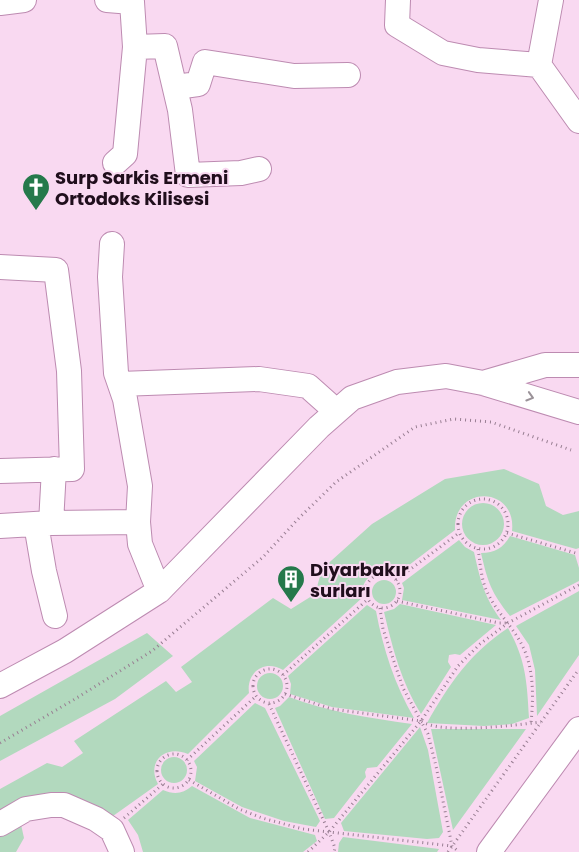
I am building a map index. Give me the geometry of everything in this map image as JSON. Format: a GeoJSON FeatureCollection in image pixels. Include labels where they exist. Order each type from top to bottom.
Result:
{"type":"FeatureCollection","features":[{"type":"Feature","properties":{"kind":"street"},"geometry":{"type":"LineString","coordinates":[[0,3],[24,0]]}},
{"type":"Feature","properties":{"kind":"street"},"geometry":{"type":"LineString","coordinates":[[107,0],[132,1],[135,47],[125,154],[115,163]]}},
{"type":"Feature","properties":{"kind":"street"},"geometry":{"type":"LineString","coordinates":[[398,0],[397,25],[443,53],[478,60],[539,65]]}},
{"type":"Feature","properties":{"kind":"street"},"geometry":{"type":"LineString","coordinates":[[551,0],[539,65],[579,121]]}},
{"type":"Feature","properties":{"kind":"street"},"geometry":{"type":"LineString","coordinates":[[135,47],[165,46],[176,87],[188,175],[241,173],[259,169]]}},
{"type":"Feature","properties":{"kind":"street"},"geometry":{"type":"LineString","coordinates":[[176,87],[198,84],[204,62],[294,76],[348,75]]}},
{"type":"Feature","properties":{"kind":"street"},"geometry":{"type":"LineString","coordinates":[[112,244],[110,277],[116,372],[125,399],[140,486],[138,522],[140,544],[159,591]]}},
{"type":"Feature","properties":{"kind":"street"},"geometry":{"type":"LineString","coordinates":[[0,267],[56,270],[69,371],[72,469],[0,471]]}},
{"type":"Feature","properties":{"kind":"street"},"geometry":{"type":"LineString","coordinates":[[483,383],[545,365],[579,366]]}},
{"type":"Feature","properties":{"kind":"street"},"geometry":{"type":"LineString","coordinates":[[0,686],[65,651],[159,591],[336,411],[352,398],[397,382],[446,376],[483,383],[579,412]]}},
{"type":"Feature","properties":{"kind":"street"},"geometry":{"type":"LineString","coordinates":[[120,384],[259,379],[308,386],[336,411]]}},
{"type":"Feature","properties":{"kind":"street"},"geometry":{"type":"LineString","coordinates":[[54,470],[43,523],[44,571],[55,616]]}},
{"type":"Feature","properties":{"kind":"street"},"geometry":{"type":"LineString","coordinates":[[0,526],[43,523],[138,522]]}},
{"type":"Feature","properties":{"kind":"street"},"geometry":{"type":"LineString","coordinates":[[489,852],[579,729]]}},
{"type":"Feature","properties":{"kind":"street"},"geometry":{"type":"LineString","coordinates":[[0,824],[26,809],[64,805],[96,819],[112,830],[122,852]]}},
{"type":"Feature","properties":{"kind":"path"},"geometry":{"type":"LineString","coordinates":[[0,743],[75,700],[152,651],[263,557],[336,482],[414,427],[454,419],[491,422],[571,450]]}},
{"type":"Feature","properties":{"kind":"path"},"geometry":{"type":"LineString","coordinates":[[483,499],[491,500],[504,510],[508,517],[507,533],[504,539],[492,548],[478,549],[470,546],[459,534],[458,518],[467,504],[483,499]]}},
{"type":"Feature","properties":{"kind":"path"},"geometry":{"type":"LineString","coordinates":[[507,533],[579,554]]}},
{"type":"Feature","properties":{"kind":"path"},"geometry":{"type":"LineString","coordinates":[[396,580],[459,534]]}},
{"type":"Feature","properties":{"kind":"path"},"geometry":{"type":"LineString","coordinates":[[478,549],[485,587],[519,638],[528,659],[533,697],[531,723]]}},
{"type":"Feature","properties":{"kind":"path"},"geometry":{"type":"LineString","coordinates":[[387,575],[396,580],[400,590],[397,601],[390,607],[380,608],[371,603],[368,599],[368,583],[376,576],[387,575]]}},
{"type":"Feature","properties":{"kind":"path"},"geometry":{"type":"LineString","coordinates":[[308,852],[329,832],[421,721],[458,666],[480,644],[508,623],[579,586]]}},
{"type":"Feature","properties":{"kind":"path"},"geometry":{"type":"LineString","coordinates":[[283,675],[368,599]]}},
{"type":"Feature","properties":{"kind":"path"},"geometry":{"type":"LineString","coordinates":[[397,601],[499,623],[508,623]]}},
{"type":"Feature","properties":{"kind":"path"},"geometry":{"type":"LineString","coordinates":[[380,608],[383,629],[403,688],[428,734],[452,846]]}},
{"type":"Feature","properties":{"kind":"path"},"geometry":{"type":"LineString","coordinates":[[267,669],[278,671],[283,675],[287,684],[285,694],[279,701],[269,704],[255,697],[252,685],[256,674],[267,669]]}},
{"type":"Feature","properties":{"kind":"path"},"geometry":{"type":"LineString","coordinates":[[448,852],[579,669]]}},
{"type":"Feature","properties":{"kind":"path"},"geometry":{"type":"LineString","coordinates":[[285,694],[332,709],[421,721],[429,726],[461,728],[542,722]]}},
{"type":"Feature","properties":{"kind":"path"},"geometry":{"type":"LineString","coordinates":[[188,760],[255,697]]}},
{"type":"Feature","properties":{"kind":"path"},"geometry":{"type":"LineString","coordinates":[[269,704],[329,832],[335,848],[334,852]]}},
{"type":"Feature","properties":{"kind":"path"},"geometry":{"type":"LineString","coordinates":[[178,754],[188,760],[192,769],[189,780],[180,787],[168,787],[163,784],[157,768],[162,758],[167,755],[178,754]]}},
{"type":"Feature","properties":{"kind":"path"},"geometry":{"type":"LineString","coordinates":[[189,780],[239,809],[262,818],[303,829],[452,846],[459,852]]}},
{"type":"Feature","properties":{"kind":"path"},"geometry":{"type":"LineString","coordinates":[[112,830],[163,784]]}},
{"type":"Feature","properties":{"kind":"green space"},"geometry":{"type":"Polygon","coordinates":[[[504,469],[539,484],[546,506],[563,515],[579,511],[579,548],[576,549],[512,531],[511,516],[505,505],[496,499],[485,496],[473,498],[464,504],[457,515],[455,530],[396,575],[383,572],[367,579],[364,584],[363,597],[283,670],[270,666],[258,670],[251,679],[249,693],[188,754],[172,751],[160,757],[154,769],[158,784],[113,816],[87,806],[20,820],[24,838],[16,852],[0,852],[0,789],[47,763],[62,767],[83,753],[74,741],[166,681],[176,692],[192,682],[181,667],[273,598],[291,609],[315,594],[322,569],[372,524],[445,479],[504,469]]]}},
{"type":"Feature","properties":{"kind":"green space"},"geometry":{"type":"Polygon","coordinates":[[[487,503],[495,506],[501,512],[504,524],[501,536],[495,542],[479,545],[471,542],[465,536],[462,520],[465,512],[471,506],[487,503]]]}},
{"type":"Feature","properties":{"kind":"green space"},"geometry":{"type":"Polygon","coordinates":[[[510,536],[575,555],[579,568],[579,581],[510,616],[491,587],[481,553],[498,549],[510,536]]]}},
{"type":"Feature","properties":{"kind":"green space"},"geometry":{"type":"Polygon","coordinates":[[[459,540],[465,547],[474,552],[483,588],[501,620],[402,600],[404,588],[402,583],[459,540]]]}},
{"type":"Feature","properties":{"kind":"green space"},"geometry":{"type":"Polygon","coordinates":[[[379,580],[389,580],[396,587],[396,597],[389,604],[379,604],[372,597],[372,587],[379,580]]]}},
{"type":"Feature","properties":{"kind":"green space"},"geometry":{"type":"Polygon","coordinates":[[[579,591],[579,655],[537,716],[535,670],[529,645],[516,626],[579,591]]]}},
{"type":"Feature","properties":{"kind":"green space"},"geometry":{"type":"Polygon","coordinates":[[[400,604],[496,625],[460,655],[449,655],[448,662],[451,667],[421,714],[398,665],[384,612],[394,609],[400,604]]]}},
{"type":"Feature","properties":{"kind":"green space"},"geometry":{"type":"Polygon","coordinates":[[[367,605],[376,611],[390,666],[414,718],[332,707],[290,694],[291,684],[288,676],[367,605]]]}},
{"type":"Feature","properties":{"kind":"green space"},"geometry":{"type":"Polygon","coordinates":[[[508,628],[519,650],[522,661],[529,718],[512,724],[484,726],[427,723],[452,682],[471,659],[508,628]]]}},
{"type":"Feature","properties":{"kind":"green space"},"geometry":{"type":"Polygon","coordinates":[[[147,633],[173,656],[115,699],[0,761],[0,716],[147,633]]]}},
{"type":"Feature","properties":{"kind":"green space"},"geometry":{"type":"Polygon","coordinates":[[[270,673],[279,677],[283,686],[279,695],[270,699],[261,695],[257,686],[261,677],[270,673]]]}},
{"type":"Feature","properties":{"kind":"green space"},"geometry":{"type":"Polygon","coordinates":[[[289,697],[334,711],[412,724],[377,767],[367,768],[365,772],[366,777],[334,818],[325,819],[275,708],[280,706],[289,697]]]}},
{"type":"Feature","properties":{"kind":"green space"},"geometry":{"type":"Polygon","coordinates":[[[255,703],[265,708],[320,821],[316,827],[284,821],[242,807],[195,781],[197,767],[194,761],[255,703]]]}},
{"type":"Feature","properties":{"kind":"green space"},"geometry":{"type":"Polygon","coordinates":[[[420,727],[428,750],[443,832],[439,838],[427,839],[344,831],[341,823],[420,727]]]}},
{"type":"Feature","properties":{"kind":"green space"},"geometry":{"type":"Polygon","coordinates":[[[431,729],[526,729],[453,830],[431,729]]]}},
{"type":"Feature","properties":{"kind":"green space"},"geometry":{"type":"Polygon","coordinates":[[[174,757],[183,761],[187,770],[183,779],[174,783],[165,779],[161,770],[165,761],[174,757]]]}},
{"type":"Feature","properties":{"kind":"green space"},"geometry":{"type":"Polygon","coordinates":[[[192,786],[250,818],[315,835],[317,841],[303,852],[143,852],[138,835],[128,820],[163,790],[178,793],[192,786]]]}},
{"type":"Feature","properties":{"kind":"green space"},"geometry":{"type":"Polygon","coordinates":[[[343,837],[439,849],[437,852],[338,852],[339,843],[343,837]]]}},
{"type":"Feature","properties":{"kind":"place","name":"Surp Sarkis Ermeni Ortodoks Kilisesi"},"geometry":{"type":"Point","coordinates":[36,211]}},
{"type":"Feature","properties":{"kind":"place","name":"Diyarbakır surları"},"geometry":{"type":"Point","coordinates":[291,603]}}]}
